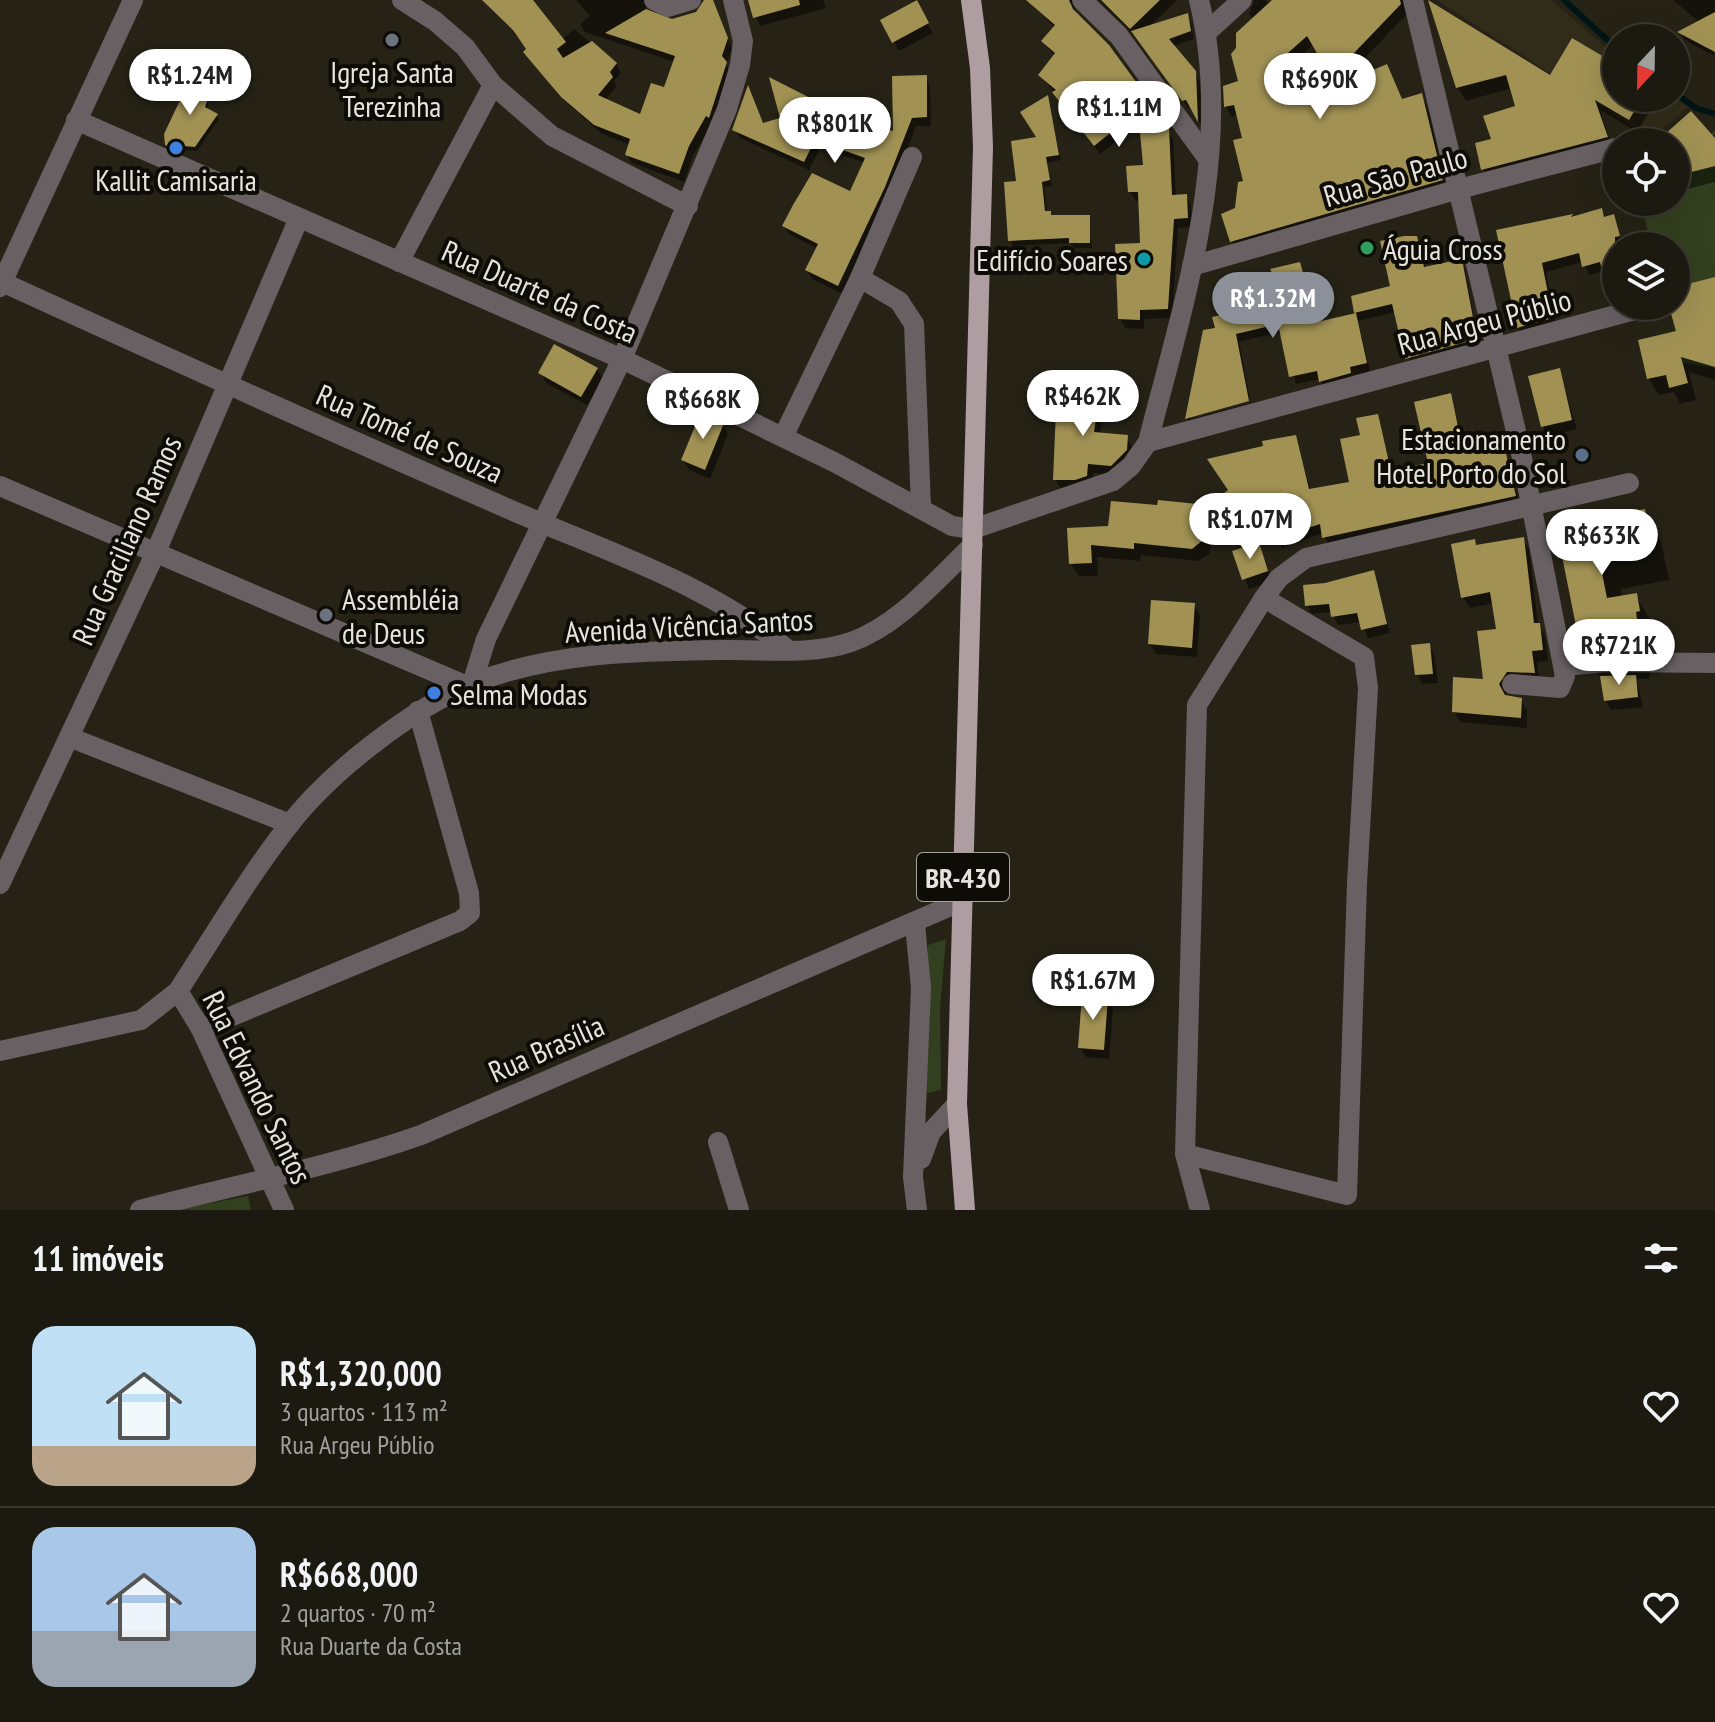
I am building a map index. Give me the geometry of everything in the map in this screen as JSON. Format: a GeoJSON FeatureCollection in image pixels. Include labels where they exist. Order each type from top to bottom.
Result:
{"type":"FeatureCollection","features":[{"type":"Feature","properties":{"kind":"main road","name":"BR-430"},"geometry":{"type":"LineString","coordinates":[[965,1210],[957,1104],[983,147],[980,68],[971,0]]}},
{"type":"Feature","properties":{"kind":"street"},"geometry":{"type":"LineString","coordinates":[[1,284],[133,0]]}},
{"type":"Feature","properties":{"kind":"street"},"geometry":{"type":"LineString","coordinates":[[402,0],[435,21],[465,47],[493,85],[552,136],[688,206]]}},
{"type":"Feature","properties":{"kind":"street"},"geometry":{"type":"LineString","coordinates":[[654,0],[676,7],[691,0]]}},
{"type":"Feature","properties":{"kind":"street"},"geometry":{"type":"LineString","coordinates":[[0,486],[470,685],[486,639],[540,523],[622,359],[727,109],[740,65],[743,41],[733,0]]}},
{"type":"Feature","properties":{"kind":"street"},"geometry":{"type":"LineString","coordinates":[[1082,0],[1119,36],[1208,159]]}},
{"type":"Feature","properties":{"kind":"street"},"geometry":{"type":"LineString","coordinates":[[973,537],[1113,481],[1131,466],[1148,442],[1192,266],[1208,159],[1212,107],[1207,32],[1199,0]]}},
{"type":"Feature","properties":{"kind":"street"},"geometry":{"type":"LineString","coordinates":[[1207,32],[1242,0]]}},
{"type":"Feature","properties":{"kind":"street"},"geometry":{"type":"LineString","coordinates":[[1413,0],[1497,350],[1565,676],[1560,688],[1512,684]]}},
{"type":"Feature","properties":{"kind":"street"},"geometry":{"type":"LineString","coordinates":[[399,262],[493,85]]}},
{"type":"Feature","properties":{"kind":"street","name":"Rua Duarte da Costa"},"geometry":{"type":"LineString","coordinates":[[76,120],[622,359],[783,437],[973,537]]}},
{"type":"Feature","properties":{"kind":"street","name":"Rua São Paulo"},"geometry":{"type":"LineString","coordinates":[[1192,266],[1459,189],[1602,152]]}},
{"type":"Feature","properties":{"kind":"street"},"geometry":{"type":"LineString","coordinates":[[783,437],[860,278],[912,157]]}},
{"type":"Feature","properties":{"kind":"street","name":"Rua Graciliano Ramos"},"geometry":{"type":"LineString","coordinates":[[1,877],[155,554],[299,218]]}},
{"type":"Feature","properties":{"kind":"street"},"geometry":{"type":"LineString","coordinates":[[860,278],[899,301],[914,324],[921,508]]}},
{"type":"Feature","properties":{"kind":"street","name":"Rua Tomé de Souza"},"geometry":{"type":"LineString","coordinates":[[1,284],[540,523],[682,582],[762,630],[787,649]]}},
{"type":"Feature","properties":{"kind":"street","name":"Rua Argeu Públio"},"geometry":{"type":"LineString","coordinates":[[1148,442],[1602,320]]}},
{"type":"Feature","properties":{"kind":"street"},"geometry":{"type":"LineString","coordinates":[[1200,1210],[1185,1154],[1197,705],[1264,598],[1279,578],[1306,558],[1629,483]]}},
{"type":"Feature","properties":{"kind":"street","name":"Avenida Vicência Santos"},"geometry":{"type":"LineString","coordinates":[[0,1051],[141,1020],[178,991],[290,824],[367,749],[418,711],[470,685],[557,662],[643,651],[829,647],[861,637],[901,612],[973,537]]}},
{"type":"Feature","properties":{"kind":"street"},"geometry":{"type":"LineString","coordinates":[[1185,1154],[1347,1195],[1357,883],[1368,688],[1364,657],[1264,598]]}},
{"type":"Feature","properties":{"kind":"street"},"geometry":{"type":"LineString","coordinates":[[1563,666],[1606,662],[1715,663]]}},
{"type":"Feature","properties":{"kind":"street"},"geometry":{"type":"LineString","coordinates":[[201,1029],[460,921],[470,913],[469,893],[418,711]]}},
{"type":"Feature","properties":{"kind":"street"},"geometry":{"type":"LineString","coordinates":[[69,737],[290,824]]}},
{"type":"Feature","properties":{"kind":"street","name":"Rua Brasília"},"geometry":{"type":"LineString","coordinates":[[140,1210],[267,1176],[349,1160],[421,1135],[915,924],[962,901]]}},
{"type":"Feature","properties":{"kind":"street"},"geometry":{"type":"LineString","coordinates":[[915,924],[921,1011],[913,1177],[917,1210]]}},
{"type":"Feature","properties":{"kind":"street","name":"Rua Edvando Santos"},"geometry":{"type":"LineString","coordinates":[[178,991],[201,1029],[284,1210]]}},
{"type":"Feature","properties":{"kind":"street"},"geometry":{"type":"LineString","coordinates":[[913,1177],[931,1132],[957,1104]]}},
{"type":"Feature","properties":{"kind":"street"},"geometry":{"type":"LineString","coordinates":[[718,1142],[739,1210]]}},
{"type":"Feature","properties":{"kind":"shaded area"},"geometry":{"type":"Polygon","coordinates":[[[1437,0],[1551,0],[1602,44],[1602,107],[1437,0]]]}},
{"type":"Feature","properties":{"kind":"shaded area"},"geometry":{"type":"Polygon","coordinates":[[[1610,112],[1682,112],[1664,128],[1635,128],[1610,112]]]}},
{"type":"Feature","properties":{"kind":"green space"},"geometry":{"type":"Polygon","coordinates":[[[1715,130],[1715,368],[1683,363],[1672,320],[1690,320],[1690,232],[1648,232],[1644,216],[1690,216],[1692,152],[1715,130]]]}},
{"type":"Feature","properties":{"kind":"green space"},"geometry":{"type":"Polygon","coordinates":[[[946,939],[940,1008],[941,1090],[927,1093],[928,945],[946,939]]]}},
{"type":"Feature","properties":{"kind":"green space"},"geometry":{"type":"Polygon","coordinates":[[[248,1196],[251,1210],[174,1210],[248,1196]]]}},
{"type":"Feature","properties":{"kind":"building"},"geometry":{"type":"Polygon","coordinates":[[[482,0],[533,0],[566,42],[557,49],[563,58],[592,41],[617,63],[610,72],[613,77],[598,95],[640,114],[651,83],[664,87],[675,56],[605,33],[646,9],[672,19],[696,12],[704,0],[713,0],[728,38],[722,56],[727,62],[709,118],[706,116],[689,146],[679,174],[625,155],[630,139],[594,125],[561,97],[523,52],[526,49],[513,30],[482,0]]]}},
{"type":"Feature","properties":{"kind":"building"},"geometry":{"type":"Polygon","coordinates":[[[748,0],[799,0],[800,5],[753,18],[748,0]]]}},
{"type":"Feature","properties":{"kind":"building"},"geometry":{"type":"Polygon","coordinates":[[[917,0],[929,23],[892,43],[880,20],[917,0]]]}},
{"type":"Feature","properties":{"kind":"building"},"geometry":{"type":"Polygon","coordinates":[[[1026,0],[1069,0],[1073,9],[1109,45],[1169,127],[1172,195],[1187,194],[1188,218],[1174,219],[1168,309],[1140,310],[1140,320],[1118,319],[1115,244],[1140,243],[1138,192],[1128,192],[1126,166],[1143,165],[1138,111],[1094,146],[1052,92],[1056,90],[1038,75],[1055,53],[1041,41],[1055,25],[1026,0]]]}},
{"type":"Feature","properties":{"kind":"building"},"geometry":{"type":"Polygon","coordinates":[[[1101,0],[1160,0],[1130,29],[1101,0]]]}},
{"type":"Feature","properties":{"kind":"building"},"geometry":{"type":"Polygon","coordinates":[[[1272,0],[1400,0],[1401,4],[1331,77],[1307,36],[1280,60],[1296,104],[1340,93],[1336,86],[1387,64],[1402,99],[1422,93],[1443,180],[1230,242],[1221,214],[1235,208],[1238,182],[1243,181],[1233,140],[1242,138],[1234,105],[1224,107],[1223,86],[1238,81],[1231,54],[1236,48],[1236,33],[1272,0]]]}},
{"type":"Feature","properties":{"kind":"building"},"geometry":{"type":"Polygon","coordinates":[[[1428,0],[1550,75],[1572,38],[1602,56],[1602,104],[1595,100],[1605,128],[1602,128],[1602,139],[1481,170],[1475,143],[1491,139],[1483,116],[1515,106],[1506,75],[1456,88],[1428,0]]]}},
{"type":"Feature","properties":{"kind":"building"},"geometry":{"type":"Polygon","coordinates":[[[1715,12],[1715,52],[1690,39],[1690,25],[1715,12]]]}},
{"type":"Feature","properties":{"kind":"building"},"geometry":{"type":"Polygon","coordinates":[[[1188,13],[1191,31],[1169,39],[1196,71],[1198,122],[1186,100],[1182,101],[1131,31],[1188,13]]]}},
{"type":"Feature","properties":{"kind":"building"},"geometry":{"type":"Polygon","coordinates":[[[927,75],[927,117],[912,118],[885,187],[838,286],[805,270],[818,244],[782,226],[793,205],[812,173],[850,191],[865,158],[815,140],[804,162],[732,130],[748,85],[763,123],[780,118],[769,77],[824,105],[822,109],[893,131],[892,76],[927,75]]]}},
{"type":"Feature","properties":{"kind":"building"},"geometry":{"type":"Polygon","coordinates":[[[191,77],[212,87],[205,107],[218,114],[195,147],[183,146],[177,150],[165,145],[164,134],[191,77]]]}},
{"type":"Feature","properties":{"kind":"building"},"geometry":{"type":"Polygon","coordinates":[[[1048,95],[1059,155],[1046,157],[1050,180],[1042,182],[1045,211],[1051,211],[1051,215],[1090,215],[1090,243],[1069,243],[1069,238],[1008,241],[1004,182],[1016,181],[1011,141],[1036,137],[1020,112],[1048,95]]]}},
{"type":"Feature","properties":{"kind":"building"},"geometry":{"type":"Polygon","coordinates":[[[1615,112],[1634,112],[1629,120],[1615,112]]]}},
{"type":"Feature","properties":{"kind":"building"},"geometry":{"type":"Polygon","coordinates":[[[1690,112],[1715,138],[1715,166],[1690,172],[1690,128],[1672,128],[1690,112]]]}},
{"type":"Feature","properties":{"kind":"building"},"geometry":{"type":"Polygon","coordinates":[[[1602,208],[1602,216],[1615,216],[1619,232],[1602,232],[1602,271],[1600,262],[1582,267],[1579,253],[1542,263],[1553,318],[1517,328],[1496,230],[1573,214],[1571,217],[1602,208]]]}},
{"type":"Feature","properties":{"kind":"building"},"geometry":{"type":"Polygon","coordinates":[[[1417,236],[1424,267],[1462,259],[1477,339],[1405,359],[1392,304],[1354,313],[1351,296],[1390,286],[1380,241],[1417,236]]]}},
{"type":"Feature","properties":{"kind":"building"},"geometry":{"type":"Polygon","coordinates":[[[1300,262],[1317,322],[1356,313],[1367,363],[1350,367],[1351,373],[1319,382],[1317,371],[1289,377],[1278,324],[1236,334],[1249,401],[1185,419],[1203,330],[1215,328],[1212,317],[1246,309],[1238,284],[1272,273],[1270,269],[1300,262]]]}},
{"type":"Feature","properties":{"kind":"building"},"geometry":{"type":"Polygon","coordinates":[[[1715,277],[1715,367],[1681,357],[1688,383],[1669,388],[1666,375],[1647,379],[1638,340],[1676,331],[1673,320],[1690,320],[1690,283],[1715,277]]]}},
{"type":"Feature","properties":{"kind":"building"},"geometry":{"type":"Polygon","coordinates":[[[554,344],[598,368],[581,397],[538,373],[554,344]]]}},
{"type":"Feature","properties":{"kind":"building"},"geometry":{"type":"Polygon","coordinates":[[[1560,368],[1572,420],[1541,427],[1528,376],[1560,368]]]}},
{"type":"Feature","properties":{"kind":"building"},"geometry":{"type":"Polygon","coordinates":[[[1069,386],[1100,391],[1094,432],[1128,435],[1127,450],[1111,466],[1088,464],[1087,476],[1075,480],[1053,480],[1056,410],[1065,410],[1069,386]]]}},
{"type":"Feature","properties":{"kind":"building"},"geometry":{"type":"Polygon","coordinates":[[[1451,393],[1461,441],[1501,432],[1516,496],[1322,538],[1320,524],[1275,539],[1258,494],[1223,523],[1216,499],[1228,490],[1207,459],[1263,446],[1262,441],[1296,435],[1309,489],[1349,482],[1340,439],[1360,435],[1356,418],[1378,414],[1391,471],[1428,463],[1414,402],[1451,393]]]}},
{"type":"Feature","properties":{"kind":"building"},"geometry":{"type":"Polygon","coordinates":[[[701,412],[724,423],[705,470],[681,460],[701,412]]]}},
{"type":"Feature","properties":{"kind":"building"},"geometry":{"type":"Polygon","coordinates":[[[1158,500],[1207,505],[1203,540],[1192,549],[1134,543],[1134,549],[1091,545],[1092,563],[1069,564],[1067,528],[1108,526],[1111,501],[1157,505],[1158,500]]]}},
{"type":"Feature","properties":{"kind":"building"},"geometry":{"type":"Polygon","coordinates":[[[1645,509],[1653,550],[1605,559],[1606,565],[1601,568],[1607,598],[1637,593],[1640,611],[1636,612],[1638,625],[1633,626],[1636,641],[1632,642],[1633,649],[1581,651],[1556,526],[1645,509]]]}},
{"type":"Feature","properties":{"kind":"building"},"geometry":{"type":"Polygon","coordinates":[[[1524,537],[1534,623],[1540,623],[1543,650],[1532,651],[1535,673],[1507,672],[1499,684],[1505,695],[1522,698],[1521,718],[1452,712],[1453,677],[1483,679],[1477,631],[1496,629],[1490,592],[1461,598],[1451,544],[1475,539],[1476,545],[1524,537]]]}},
{"type":"Feature","properties":{"kind":"building"},"geometry":{"type":"Polygon","coordinates":[[[1259,542],[1268,571],[1242,580],[1232,551],[1259,542]]]}},
{"type":"Feature","properties":{"kind":"building"},"geometry":{"type":"Polygon","coordinates":[[[1374,570],[1387,624],[1361,630],[1357,613],[1331,617],[1329,604],[1305,606],[1303,585],[1325,583],[1374,570]]]}},
{"type":"Feature","properties":{"kind":"building"},"geometry":{"type":"Polygon","coordinates":[[[1151,600],[1195,603],[1192,648],[1148,644],[1151,600]]]}},
{"type":"Feature","properties":{"kind":"building"},"geometry":{"type":"Polygon","coordinates":[[[1430,643],[1433,674],[1415,675],[1411,645],[1430,643]]]}},
{"type":"Feature","properties":{"kind":"building"},"geometry":{"type":"Polygon","coordinates":[[[1636,675],[1638,697],[1604,701],[1600,676],[1636,675]]]}},
{"type":"Feature","properties":{"kind":"building"},"geometry":{"type":"Polygon","coordinates":[[[1082,995],[1108,997],[1104,1050],[1078,1048],[1082,995]]]}},
{"type":"Feature","properties":{"kind":"waterway"},"geometry":{"type":"LineString","coordinates":[[1564,0],[1602,35]]}},
{"type":"Feature","properties":{"kind":"waterway"},"geometry":{"type":"LineString","coordinates":[[1690,104],[1715,114]]}},
{"type":"Feature","properties":{"kind":"place","name":"Igreja Santa Terezinha"},"geometry":{"type":"Point","coordinates":[392,40]}},
{"type":"Feature","properties":{"kind":"place","name":"Kallit Camisaria"},"geometry":{"type":"Point","coordinates":[176,148]}},
{"type":"Feature","properties":{"kind":"place","name":"Águia Cross"},"geometry":{"type":"Point","coordinates":[1367,248]}},
{"type":"Feature","properties":{"kind":"place","name":"Edifício Soares"},"geometry":{"type":"Point","coordinates":[1144,259]}},
{"type":"Feature","properties":{"kind":"place","name":"Estacionamento Hotel Porto do Sol"},"geometry":{"type":"Point","coordinates":[1582,455]}},
{"type":"Feature","properties":{"kind":"place","name":"Assembléia de Deus"},"geometry":{"type":"Point","coordinates":[326,615]}},
{"type":"Feature","properties":{"kind":"place","name":"Selma Modas"},"geometry":{"type":"Point","coordinates":[434,693]}}]}
